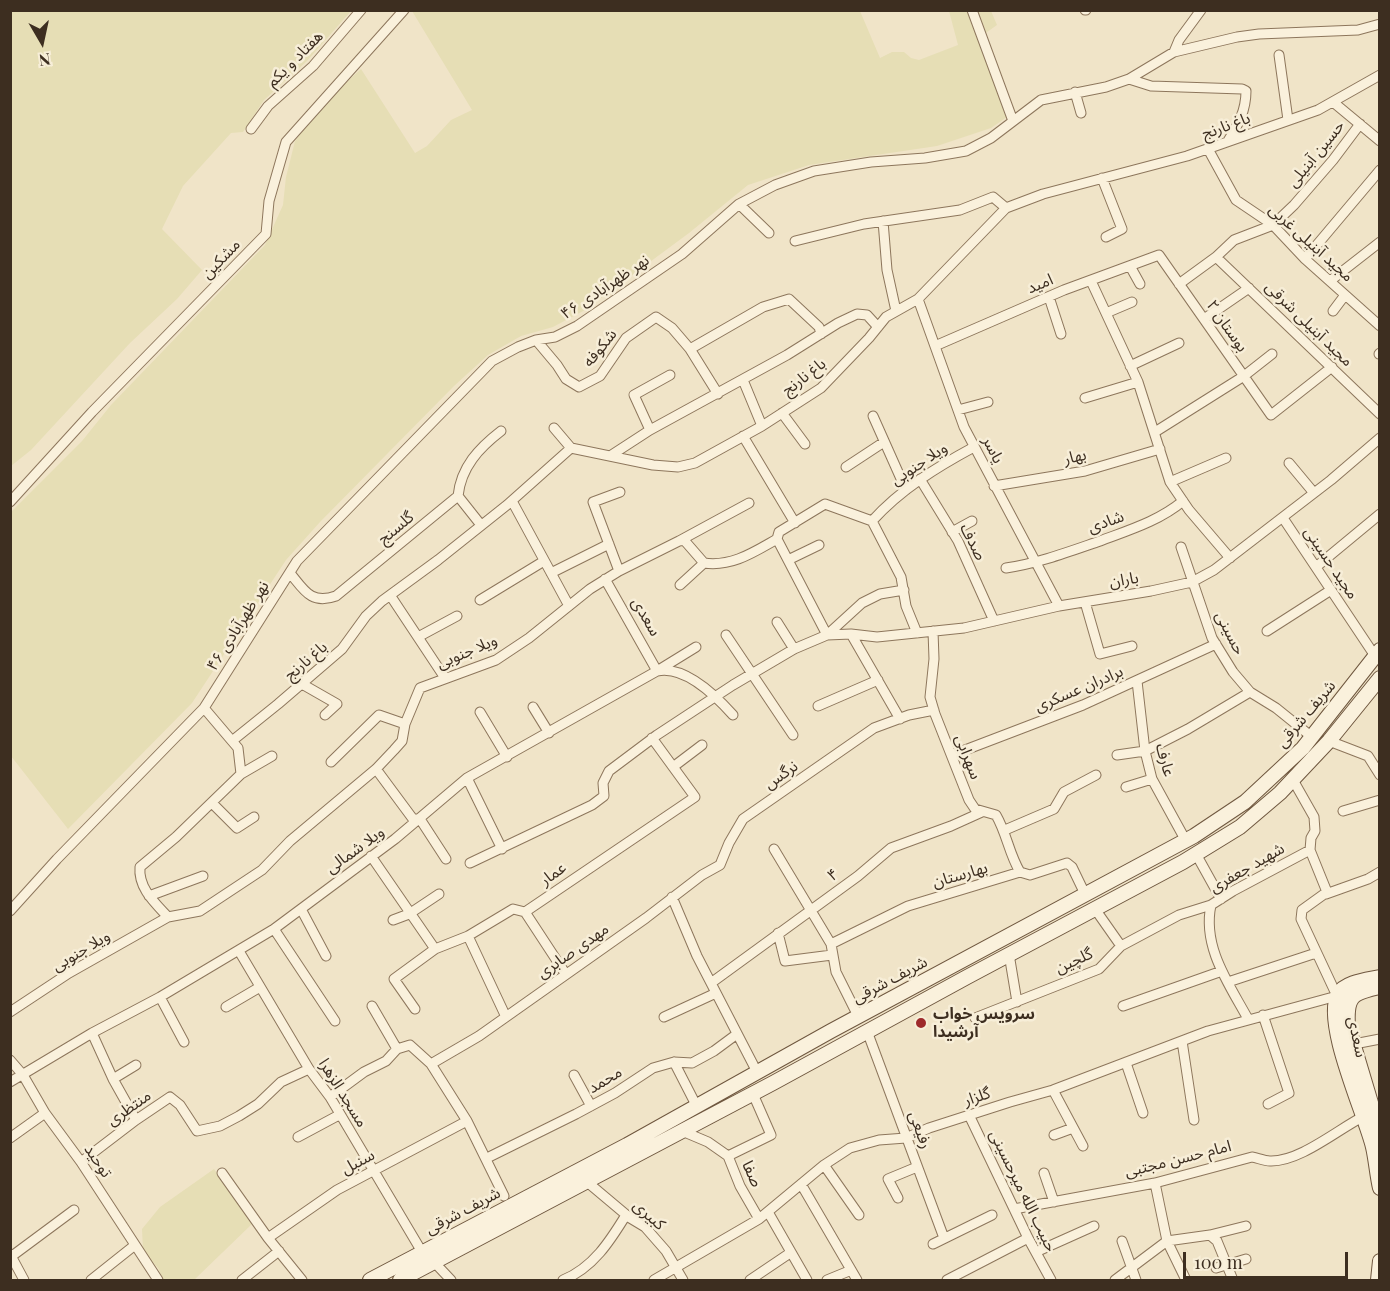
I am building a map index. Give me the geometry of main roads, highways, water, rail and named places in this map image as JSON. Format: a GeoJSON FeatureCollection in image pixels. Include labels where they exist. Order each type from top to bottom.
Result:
{"type":"FeatureCollection","features":[{"type":"Feature","properties":{"kind":"main road","name":"شریف شرقی"},"geometry":{"type":"LineString","coordinates":[[370,1281],[506,1201],[627,1145],[858,1016],[1186,841],[1245,802],[1304,748],[1377,653]]}},
{"type":"Feature","properties":{"kind":"main road","name":"شریف شرقی"},"geometry":{"type":"LineString","coordinates":[[400,1281],[753,1094],[1196,854],[1240,827],[1293,780],[1329,741],[1380,678]]}},
{"type":"Feature","properties":{"kind":"main road"},"geometry":{"type":"LineString","coordinates":[[963,960],[971,974]]}},
{"type":"Feature","properties":{"kind":"main road","name":"سعدی"},"geometry":{"type":"LineString","coordinates":[[1380,977],[1343,987],[1344,997],[1334,1014],[1347,1046],[1352,1088],[1372,1113],[1380,1133]]}},
{"type":"Feature","properties":{"kind":"main road","name":"سعدی"},"geometry":{"type":"LineString","coordinates":[[1344,997],[1380,987]]}},
{"type":"Feature","properties":{"kind":"main road","name":"سعدی"},"geometry":{"type":"LineString","coordinates":[[1372,1113],[1373,1146],[1380,1188]]}},
{"type":"Feature","properties":{"kind":"main road"},"geometry":{"type":"LineString","coordinates":[[506,1201],[516,1219]]}},
{"type":"Feature","properties":{"kind":"main road"},"geometry":{"type":"LineString","coordinates":[[1378,1281],[1380,1261]]}},
{"type":"Feature","properties":{"kind":"place","name":"سرویس خواب آرشیدا"},"geometry":{"type":"Point","coordinates":[921,1023]}}]}
